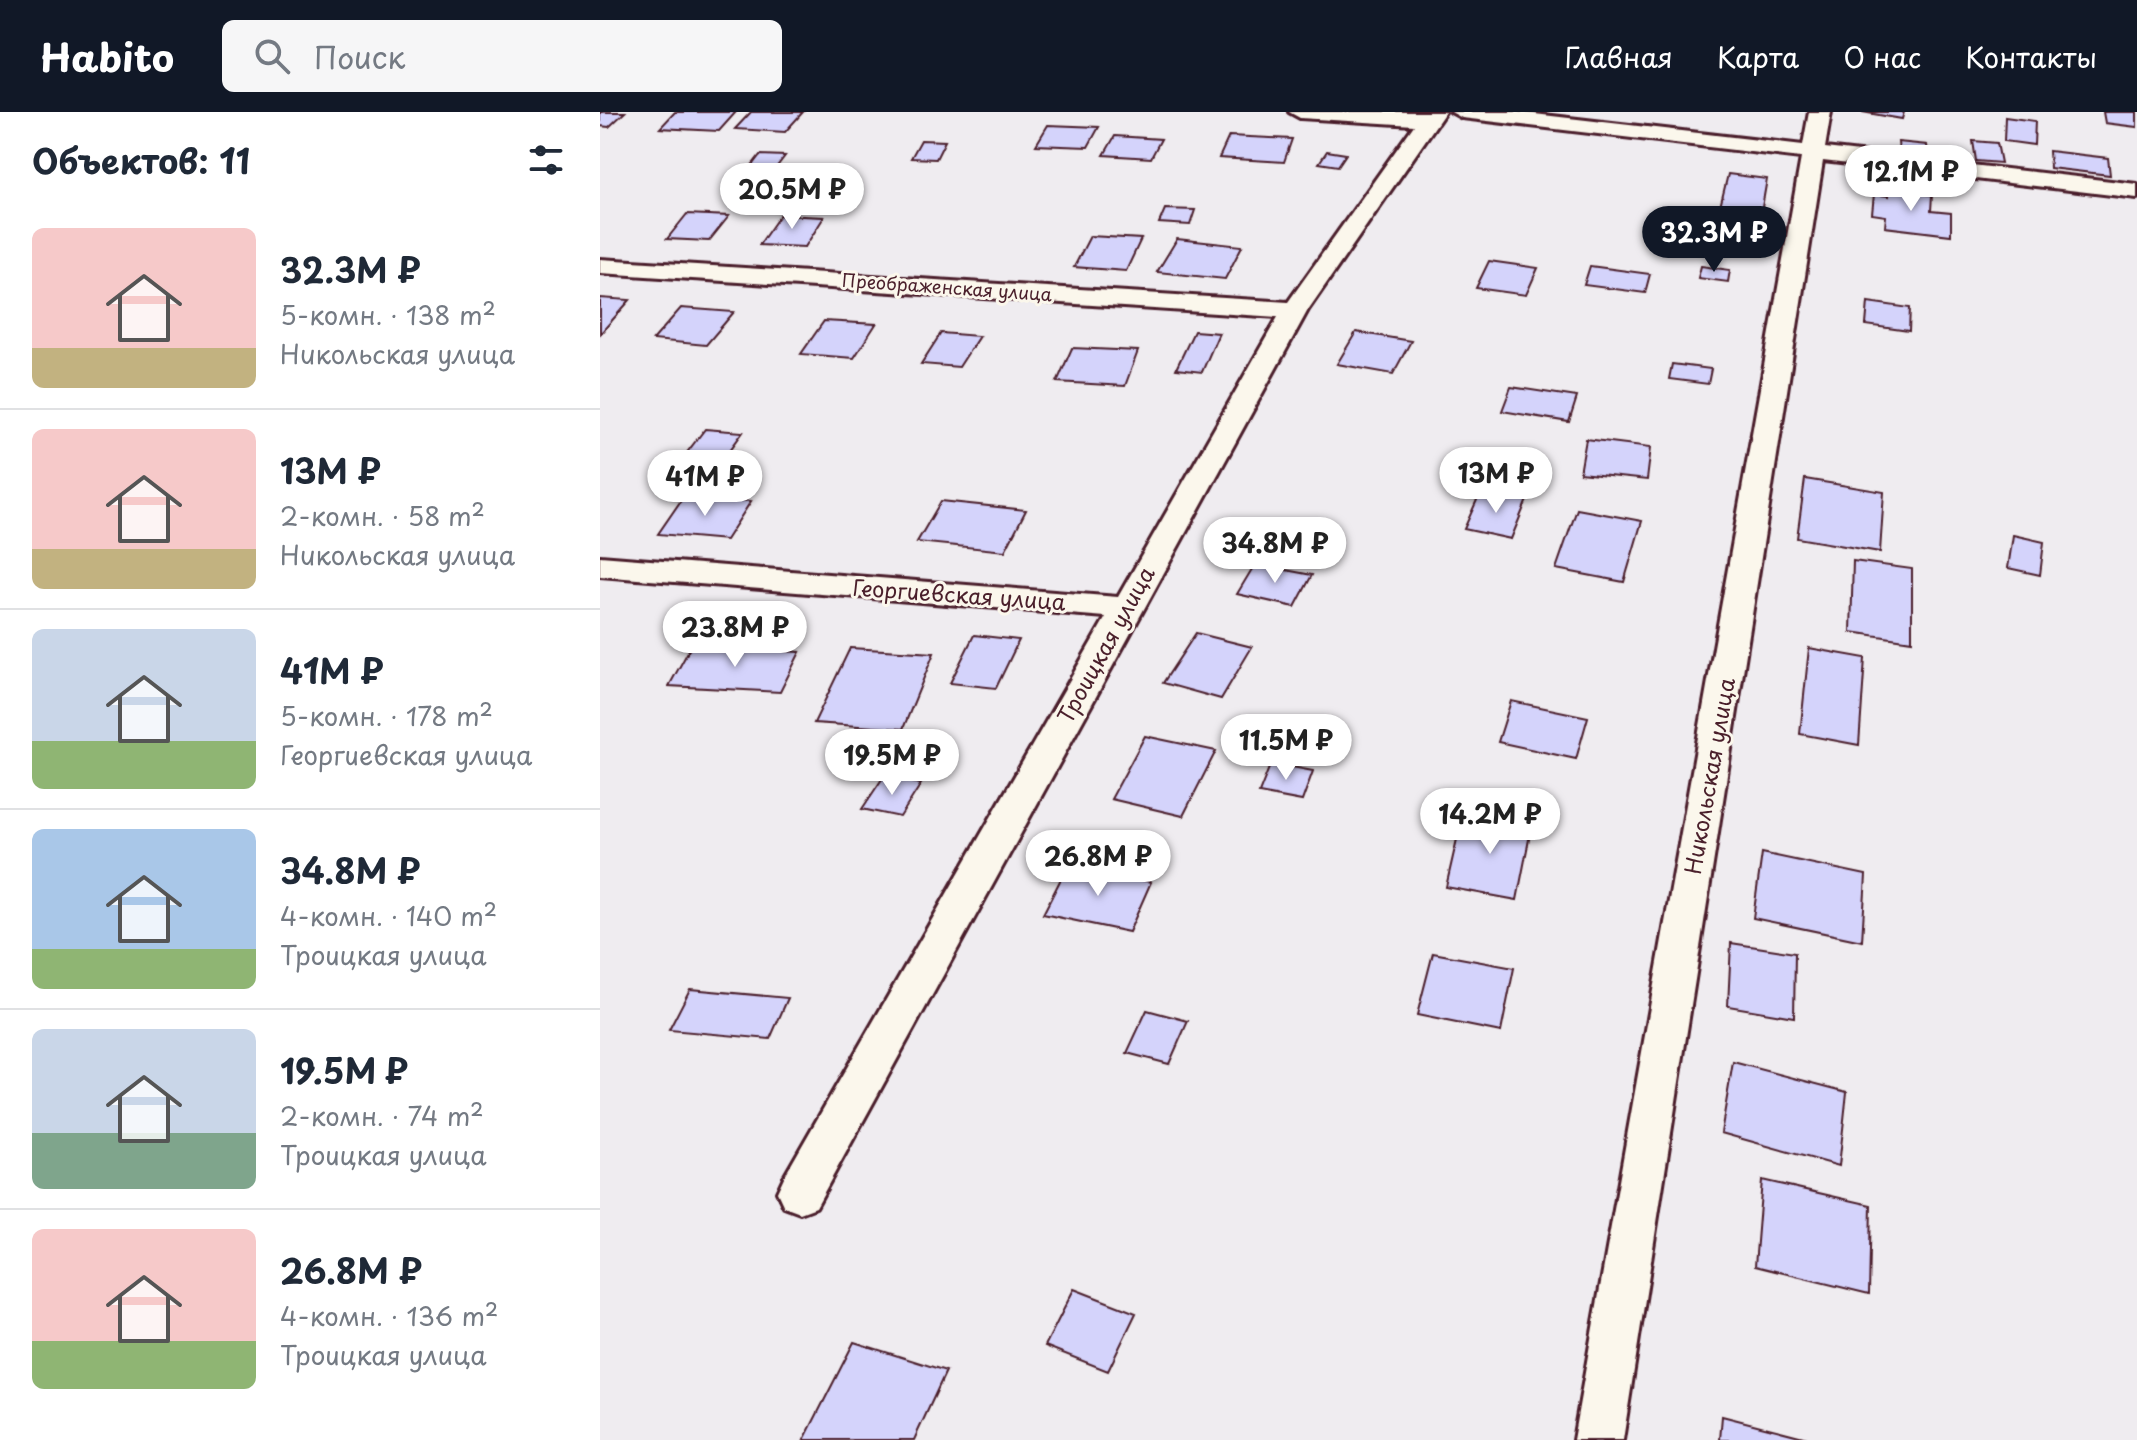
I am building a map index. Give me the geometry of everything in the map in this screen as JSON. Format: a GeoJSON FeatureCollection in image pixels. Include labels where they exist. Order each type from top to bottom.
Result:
{"type":"FeatureCollection","features":[{"type":"Feature","properties":{"kind":"street"},"geometry":{"type":"LineString","coordinates":[[1300,112],[1432,116]]}},
{"type":"Feature","properties":{"kind":"street"},"geometry":{"type":"LineString","coordinates":[[1462,112],[2137,191]]}},
{"type":"Feature","properties":{"kind":"street","name":"Никольская улица"},"geometry":{"type":"LineString","coordinates":[[1598,1440],[1820,112]]}},
{"type":"Feature","properties":{"kind":"street","name":"Троицкая улица"},"geometry":{"type":"LineString","coordinates":[[800,1192],[1295,310],[1432,116]]}},
{"type":"Feature","properties":{"kind":"street","name":"Преображенская улица"},"geometry":{"type":"LineString","coordinates":[[600,266],[1295,310]]}},
{"type":"Feature","properties":{"kind":"street","name":"Георгиевская улица"},"geometry":{"type":"LineString","coordinates":[[600,566],[1126,608]]}},
{"type":"Feature","properties":{"kind":"building"},"geometry":{"type":"Polygon","coordinates":[[[600,112],[625,112],[609,127],[600,126],[600,112]]]}},
{"type":"Feature","properties":{"kind":"building"},"geometry":{"type":"Polygon","coordinates":[[[675,112],[736,112],[719,131],[660,128],[675,112]]]}},
{"type":"Feature","properties":{"kind":"building"},"geometry":{"type":"Polygon","coordinates":[[[751,112],[803,112],[785,132],[735,129],[751,112]]]}},
{"type":"Feature","properties":{"kind":"building"},"geometry":{"type":"Polygon","coordinates":[[[1862,112],[1904,112],[1902,119],[1862,112]]]}},
{"type":"Feature","properties":{"kind":"building"},"geometry":{"type":"Polygon","coordinates":[[[2103,112],[2137,112],[2137,127],[2105,123],[2103,112]]]}},
{"type":"Feature","properties":{"kind":"building"},"geometry":{"type":"Polygon","coordinates":[[[2005,117],[2035,121],[2034,145],[2004,141],[2005,117]]]}},
{"type":"Feature","properties":{"kind":"building"},"geometry":{"type":"Polygon","coordinates":[[[1048,125],[1099,127],[1088,147],[1036,145],[1048,125]]]}},
{"type":"Feature","properties":{"kind":"building"},"geometry":{"type":"Polygon","coordinates":[[[1115,136],[1161,139],[1151,158],[1104,155],[1115,136]]]}},
{"type":"Feature","properties":{"kind":"building"},"geometry":{"type":"Polygon","coordinates":[[[1229,136],[1292,139],[1284,162],[1219,158],[1229,136]]]}},
{"type":"Feature","properties":{"kind":"building"},"geometry":{"type":"Polygon","coordinates":[[[921,140],[945,141],[936,159],[911,158],[921,140]]]}},
{"type":"Feature","properties":{"kind":"building"},"geometry":{"type":"Polygon","coordinates":[[[1973,141],[1997,143],[2001,163],[1976,161],[1973,141]]]}},
{"type":"Feature","properties":{"kind":"building"},"geometry":{"type":"Polygon","coordinates":[[[1898,142],[1927,145],[1928,154],[1899,152],[1898,142]]]}},
{"type":"Feature","properties":{"kind":"building"},"geometry":{"type":"Polygon","coordinates":[[[1327,151],[1346,154],[1338,166],[1319,163],[1327,151]]]}},
{"type":"Feature","properties":{"kind":"building"},"geometry":{"type":"Polygon","coordinates":[[[2049,151],[2108,158],[2110,175],[2050,168],[2049,151]]]}},
{"type":"Feature","properties":{"kind":"building"},"geometry":{"type":"Polygon","coordinates":[[[760,155],[785,156],[775,169],[750,168],[760,155]]]}},
{"type":"Feature","properties":{"kind":"building"},"geometry":{"type":"Polygon","coordinates":[[[1728,174],[1767,179],[1761,213],[1720,207],[1728,174]]]}},
{"type":"Feature","properties":{"kind":"building"},"geometry":{"type":"Polygon","coordinates":[[[1889,190],[1932,195],[1931,211],[1951,213],[1951,235],[1885,227],[1886,216],[1872,214],[1874,194],[1889,196],[1889,190]]]}},
{"type":"Feature","properties":{"kind":"building"},"geometry":{"type":"Polygon","coordinates":[[[1165,209],[1195,210],[1190,225],[1159,223],[1165,209]]]}},
{"type":"Feature","properties":{"kind":"building"},"geometry":{"type":"Polygon","coordinates":[[[687,214],[729,216],[709,241],[667,239],[687,214]]]}},
{"type":"Feature","properties":{"kind":"building"},"geometry":{"type":"Polygon","coordinates":[[[780,215],[824,217],[805,247],[759,245],[780,215]]]}},
{"type":"Feature","properties":{"kind":"building"},"geometry":{"type":"Polygon","coordinates":[[[1090,236],[1141,239],[1126,271],[1074,267],[1090,236]]]}},
{"type":"Feature","properties":{"kind":"building"},"geometry":{"type":"Polygon","coordinates":[[[1177,239],[1242,246],[1225,279],[1157,272],[1177,239]]]}},
{"type":"Feature","properties":{"kind":"building"},"geometry":{"type":"Polygon","coordinates":[[[1489,261],[1538,268],[1526,295],[1476,288],[1489,261]]]}},
{"type":"Feature","properties":{"kind":"building"},"geometry":{"type":"Polygon","coordinates":[[[1590,266],[1650,274],[1645,293],[1584,285],[1590,266]]]}},
{"type":"Feature","properties":{"kind":"building"},"geometry":{"type":"Polygon","coordinates":[[[1701,266],[1730,270],[1728,282],[1698,278],[1701,266]]]}},
{"type":"Feature","properties":{"kind":"building"},"geometry":{"type":"Polygon","coordinates":[[[600,298],[630,300],[600,334],[600,298]]]}},
{"type":"Feature","properties":{"kind":"building"},"geometry":{"type":"Polygon","coordinates":[[[1868,302],[1910,308],[1909,331],[1866,325],[1868,302]]]}},
{"type":"Feature","properties":{"kind":"building"},"geometry":{"type":"Polygon","coordinates":[[[681,308],[734,312],[706,345],[653,340],[681,308]]]}},
{"type":"Feature","properties":{"kind":"building"},"geometry":{"type":"Polygon","coordinates":[[[824,321],[876,324],[854,358],[801,354],[824,321]]]}},
{"type":"Feature","properties":{"kind":"building"},"geometry":{"type":"Polygon","coordinates":[[[1194,331],[1219,333],[1202,372],[1176,369],[1194,331]]]}},
{"type":"Feature","properties":{"kind":"building"},"geometry":{"type":"Polygon","coordinates":[[[1356,332],[1411,341],[1393,374],[1337,364],[1356,332]]]}},
{"type":"Feature","properties":{"kind":"building"},"geometry":{"type":"Polygon","coordinates":[[[941,333],[979,336],[959,367],[921,364],[941,333]]]}},
{"type":"Feature","properties":{"kind":"building"},"geometry":{"type":"Polygon","coordinates":[[[1072,348],[1138,351],[1125,386],[1057,382],[1072,348]]]}},
{"type":"Feature","properties":{"kind":"building"},"geometry":{"type":"Polygon","coordinates":[[[1672,364],[1711,369],[1708,384],[1669,379],[1672,364]]]}},
{"type":"Feature","properties":{"kind":"building"},"geometry":{"type":"Polygon","coordinates":[[[1511,387],[1577,397],[1569,422],[1502,411],[1511,387]]]}},
{"type":"Feature","properties":{"kind":"building"},"geometry":{"type":"Polygon","coordinates":[[[705,429],[743,432],[706,483],[666,480],[705,429]]]}},
{"type":"Feature","properties":{"kind":"building"},"geometry":{"type":"Polygon","coordinates":[[[1586,439],[1651,447],[1647,480],[1580,473],[1586,439]]]}},
{"type":"Feature","properties":{"kind":"building"},"geometry":{"type":"Polygon","coordinates":[[[1805,479],[1884,492],[1880,552],[1797,538],[1805,479]]]}},
{"type":"Feature","properties":{"kind":"building"},"geometry":{"type":"Polygon","coordinates":[[[1481,491],[1527,500],[1511,539],[1464,529],[1481,491]]]}},
{"type":"Feature","properties":{"kind":"building"},"geometry":{"type":"Polygon","coordinates":[[[684,496],[751,501],[726,540],[658,534],[684,496]]]}},
{"type":"Feature","properties":{"kind":"building"},"geometry":{"type":"Polygon","coordinates":[[[941,501],[1026,510],[1005,551],[917,542],[941,501]]]}},
{"type":"Feature","properties":{"kind":"building"},"geometry":{"type":"Polygon","coordinates":[[[1577,509],[1642,521],[1624,582],[1556,569],[1577,509]]]}},
{"type":"Feature","properties":{"kind":"building"},"geometry":{"type":"Polygon","coordinates":[[[2013,535],[2044,542],[2040,575],[2008,568],[2013,535]]]}},
{"type":"Feature","properties":{"kind":"building"},"geometry":{"type":"Polygon","coordinates":[[[1853,561],[1912,569],[1912,641],[1851,632],[1853,561]]]}},
{"type":"Feature","properties":{"kind":"building"},"geometry":{"type":"Polygon","coordinates":[[[1255,564],[1312,575],[1295,607],[1237,594],[1255,564]]]}},
{"type":"Feature","properties":{"kind":"building"},"geometry":{"type":"Polygon","coordinates":[[[1196,633],[1252,647],[1221,699],[1163,683],[1196,633]]]}},
{"type":"Feature","properties":{"kind":"building"},"geometry":{"type":"Polygon","coordinates":[[[974,635],[1019,640],[996,688],[950,683],[974,635]]]}},
{"type":"Feature","properties":{"kind":"building"},"geometry":{"type":"Polygon","coordinates":[[[691,646],[800,652],[780,692],[669,686],[691,646]]]}},
{"type":"Feature","properties":{"kind":"building"},"geometry":{"type":"Polygon","coordinates":[[[850,648],[934,653],[903,729],[814,723],[850,648]]]}},
{"type":"Feature","properties":{"kind":"building"},"geometry":{"type":"Polygon","coordinates":[[[1809,648],[1865,658],[1859,745],[1800,734],[1809,648]]]}},
{"type":"Feature","properties":{"kind":"building"},"geometry":{"type":"Polygon","coordinates":[[[1511,701],[1588,717],[1576,759],[1498,742],[1511,701]]]}},
{"type":"Feature","properties":{"kind":"building"},"geometry":{"type":"Polygon","coordinates":[[[1145,736],[1216,751],[1183,816],[1111,799],[1145,736]]]}},
{"type":"Feature","properties":{"kind":"building"},"geometry":{"type":"Polygon","coordinates":[[[1271,763],[1313,771],[1302,801],[1259,793],[1271,763]]]}},
{"type":"Feature","properties":{"kind":"building"},"geometry":{"type":"Polygon","coordinates":[[[884,776],[921,784],[900,817],[862,809],[884,776]]]}},
{"type":"Feature","properties":{"kind":"building"},"geometry":{"type":"Polygon","coordinates":[[[1463,813],[1532,824],[1517,900],[1446,887],[1463,813]]]}},
{"type":"Feature","properties":{"kind":"building"},"geometry":{"type":"Polygon","coordinates":[[[1762,853],[1866,875],[1862,941],[1753,918],[1762,853]]]}},
{"type":"Feature","properties":{"kind":"building"},"geometry":{"type":"Polygon","coordinates":[[[1068,865],[1151,882],[1129,932],[1043,914],[1068,865]]]}},
{"type":"Feature","properties":{"kind":"building"},"geometry":{"type":"Polygon","coordinates":[[[1731,943],[1795,953],[1794,1017],[1728,1006],[1731,943]]]}},
{"type":"Feature","properties":{"kind":"building"},"geometry":{"type":"Polygon","coordinates":[[[1433,953],[1514,968],[1501,1032],[1417,1015],[1433,953]]]}},
{"type":"Feature","properties":{"kind":"building"},"geometry":{"type":"Polygon","coordinates":[[[690,989],[788,998],[770,1039],[669,1030],[690,989]]]}},
{"type":"Feature","properties":{"kind":"building"},"geometry":{"type":"Polygon","coordinates":[[[1147,1010],[1188,1021],[1169,1064],[1127,1053],[1147,1010]]]}},
{"type":"Feature","properties":{"kind":"building"},"geometry":{"type":"Polygon","coordinates":[[[1733,1062],[1847,1092],[1839,1166],[1721,1133],[1733,1062]]]}},
{"type":"Feature","properties":{"kind":"building"},"geometry":{"type":"Polygon","coordinates":[[[1762,1180],[1871,1205],[1869,1294],[1755,1266],[1762,1180]]]}},
{"type":"Feature","properties":{"kind":"building"},"geometry":{"type":"Polygon","coordinates":[[[1074,1289],[1136,1313],[1108,1371],[1045,1346],[1074,1289]]]}},
{"type":"Feature","properties":{"kind":"building"},"geometry":{"type":"Polygon","coordinates":[[[854,1342],[946,1371],[914,1440],[804,1440],[854,1342]]]}},
{"type":"Feature","properties":{"kind":"building"},"geometry":{"type":"Polygon","coordinates":[[[1722,1416],[1815,1440],[1720,1440],[1722,1416]]]}}]}
